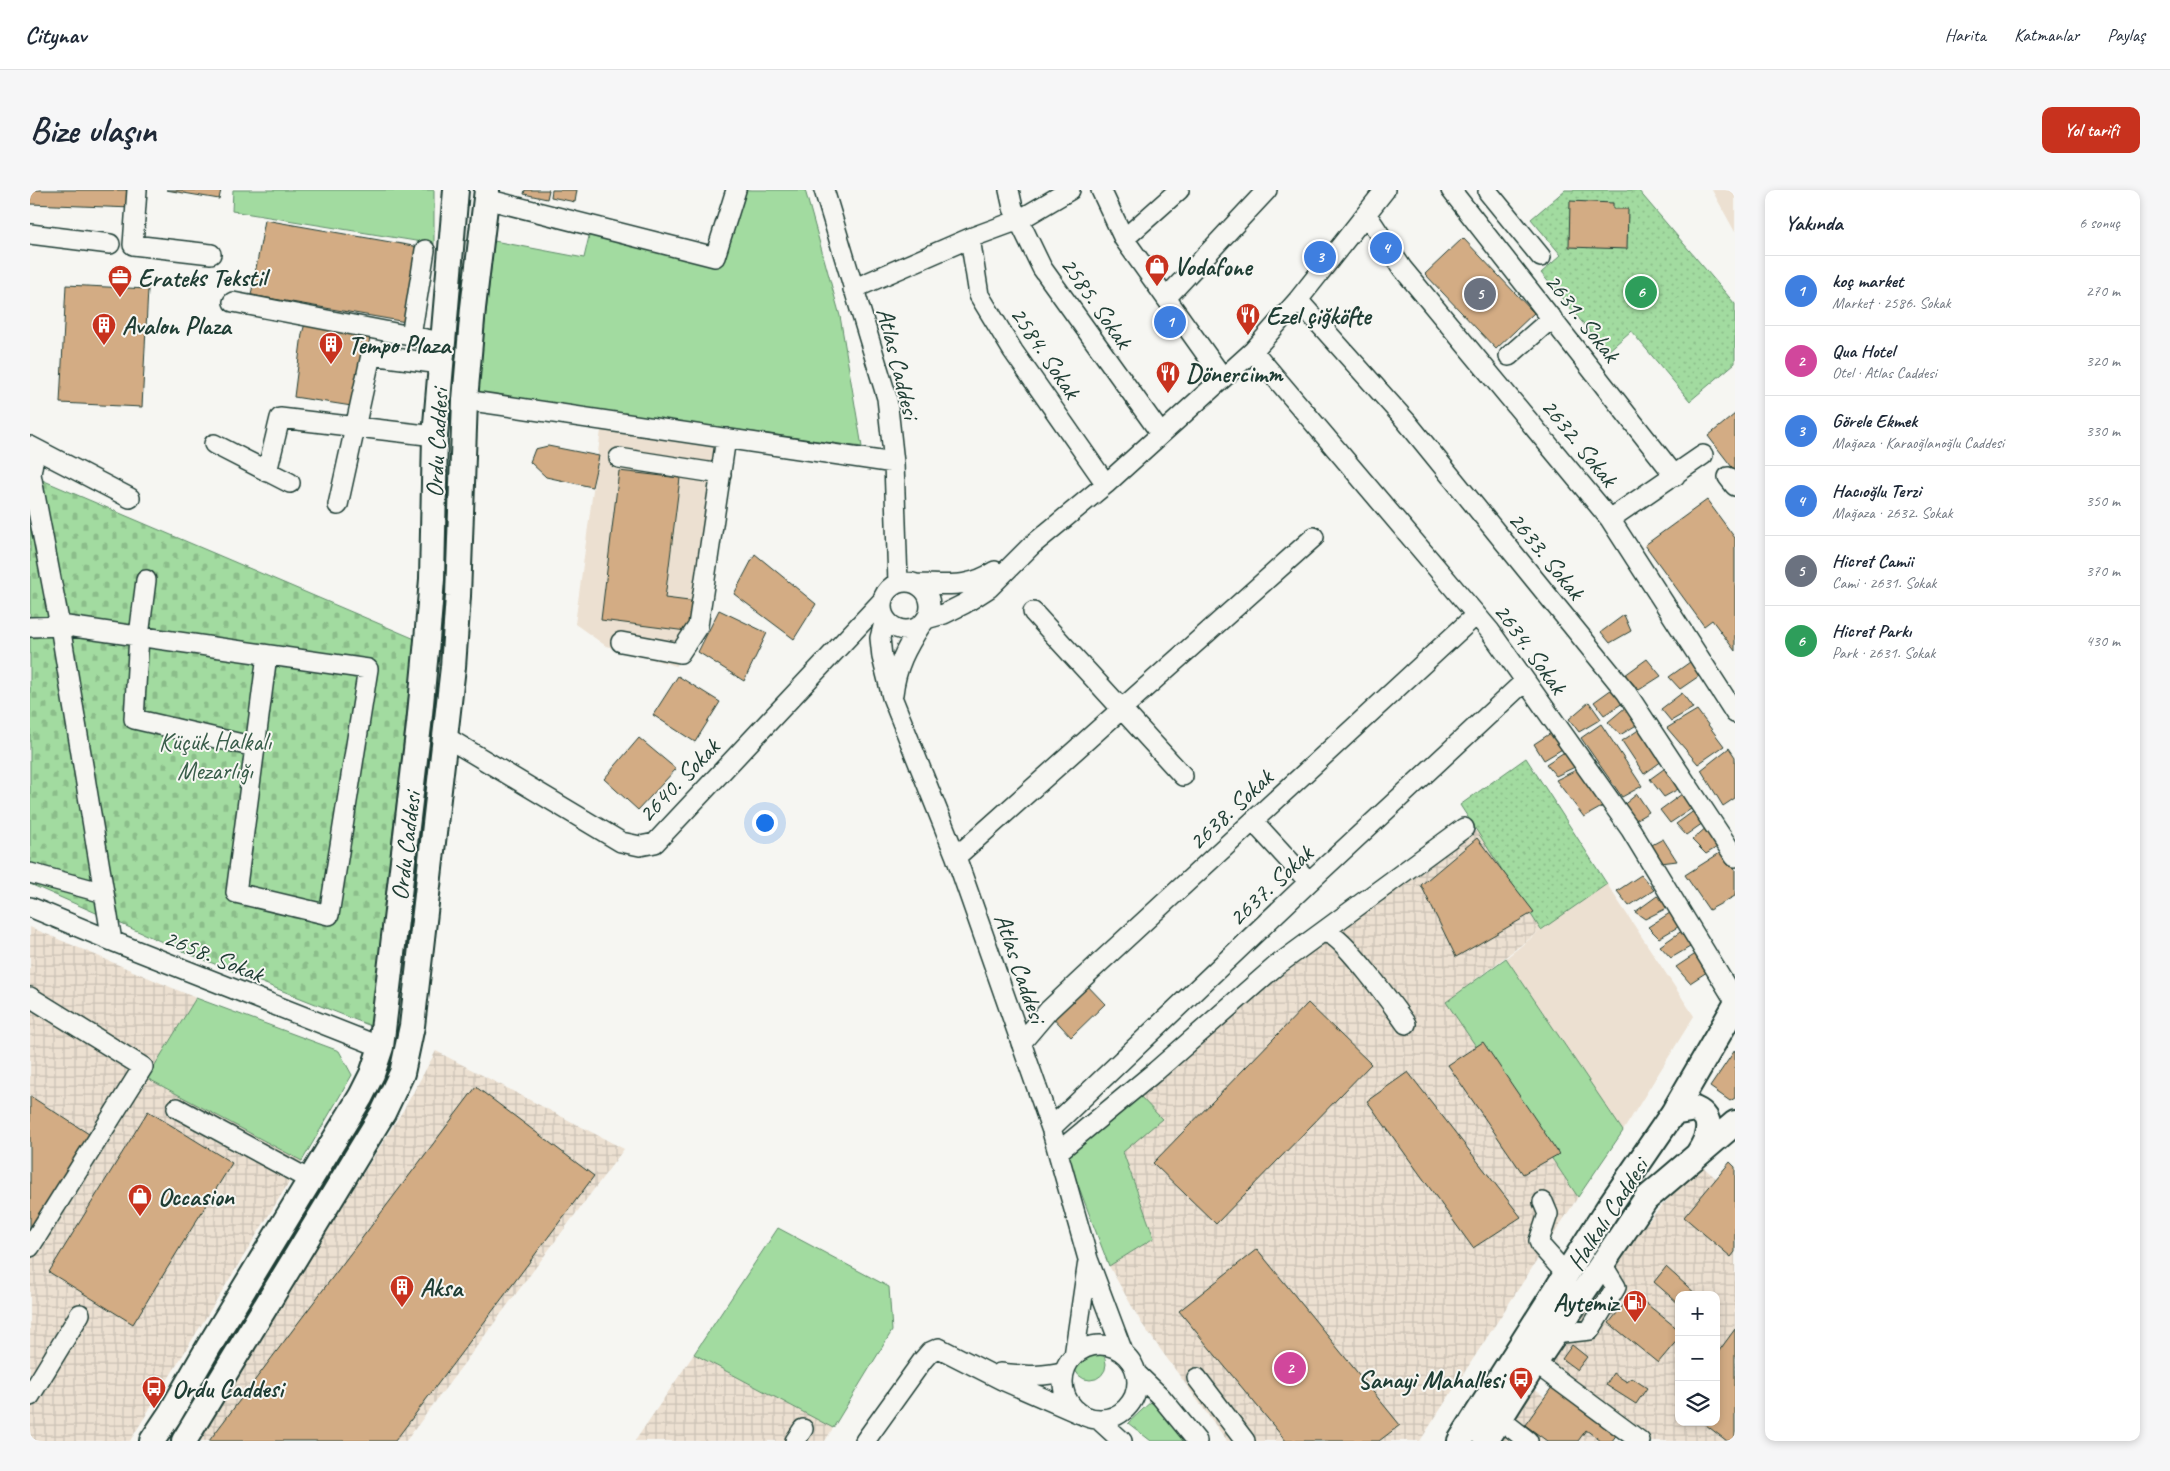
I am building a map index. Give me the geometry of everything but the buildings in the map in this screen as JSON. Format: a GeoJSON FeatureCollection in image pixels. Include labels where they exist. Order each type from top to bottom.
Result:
{"type":"FeatureCollection","features":[{"type":"Feature","properties":{"kind":"main road","name":"Ordu Caddesi"},"geometry":{"type":"LineString","coordinates":[[152,1441],[361,1096],[372,1074],[381,1048],[419,725],[427,640],[432,579],[434,436],[456,190]]}},
{"type":"Feature","properties":{"kind":"main road","name":"Ordu Caddesi"},"geometry":{"type":"LineString","coordinates":[[184,1441],[383,1113],[402,1073],[412,1026],[458,596],[465,400],[473,308],[487,194]]}},
{"type":"Feature","properties":{"kind":"main road","name":"Halkalı Caddesi"},"geometry":{"type":"LineString","coordinates":[[1460,1441],[1610,1205],[1673,1113],[1735,1006]]}},
{"type":"Feature","properties":{"kind":"main road"},"geometry":{"type":"LineString","coordinates":[[1673,1113],[1695,1109],[1702,1113],[1707,1120],[1709,1128],[1707,1141],[1696,1157]]}},
{"type":"Feature","properties":{"kind":"main road","name":"Halkalı Caddesi"},"geometry":{"type":"LineString","coordinates":[[1486,1441],[1554,1334],[1646,1199],[1732,1130]]}},
{"type":"Feature","properties":{"kind":"street"},"geometry":{"type":"LineString","coordinates":[[137,190],[133,245],[211,254]]}},
{"type":"Feature","properties":{"kind":"street","name":"Atlas Caddesi"},"geometry":{"type":"LineString","coordinates":[[824,190],[887,398],[907,584]]}},
{"type":"Feature","properties":{"kind":"street","name":"2585. Sokak"},"geometry":{"type":"LineString","coordinates":[[1009,190],[1013,208],[1042,268],[1161,434]]}},
{"type":"Feature","properties":{"kind":"street"},"geometry":{"type":"LineString","coordinates":[[853,289],[970,238],[1019,220],[1070,190]]}},
{"type":"Feature","properties":{"kind":"street"},"geometry":{"type":"LineString","coordinates":[[1101,190],[1124,239],[1223,378]]}},
{"type":"Feature","properties":{"kind":"street"},"geometry":{"type":"LineString","coordinates":[[1124,239],[1179,190]]}},
{"type":"Feature","properties":{"kind":"street"},"geometry":{"type":"LineString","coordinates":[[1166,298],[1267,190]]}},
{"type":"Feature","properties":{"kind":"street","name":"2631. Sokak"},"geometry":{"type":"LineString","coordinates":[[1451,190],[1675,476]]}},
{"type":"Feature","properties":{"kind":"street"},"geometry":{"type":"LineString","coordinates":[[487,194],[715,257],[732,191]]}},
{"type":"Feature","properties":{"kind":"street"},"geometry":{"type":"LineString","coordinates":[[1467,209],[1489,191],[1541,257]]}},
{"type":"Feature","properties":{"kind":"street"},"geometry":{"type":"LineString","coordinates":[[1031,546],[980,581],[965,584],[907,584],[888,590],[883,610],[898,629],[906,631],[964,604],[988,588],[1031,546],[1106,484],[1252,351],[1298,300],[1368,215],[1382,192]]}},
{"type":"Feature","properties":{"kind":"street","name":"2632. Sokak"},"geometry":{"type":"LineString","coordinates":[[1368,215],[1402,268],[1610,519],[1735,713]]}},
{"type":"Feature","properties":{"kind":"street"},"geometry":{"type":"LineString","coordinates":[[30,234],[110,244]]}},
{"type":"Feature","properties":{"kind":"street","name":"2584. Sokak"},"geometry":{"type":"LineString","coordinates":[[970,238],[979,296],[1013,351],[1106,484]]}},
{"type":"Feature","properties":{"kind":"street"},"geometry":{"type":"LineString","coordinates":[[411,336],[425,250]]}},
{"type":"Feature","properties":{"kind":"street","name":"2633. Sokak"},"geometry":{"type":"LineString","coordinates":[[1298,300],[1406,421],[1626,692],[1735,857]]}},
{"type":"Feature","properties":{"kind":"street"},"geometry":{"type":"LineString","coordinates":[[233,302],[411,336],[441,353]]}},
{"type":"Feature","properties":{"kind":"street"},"geometry":{"type":"LineString","coordinates":[[1509,356],[1552,318]]}},
{"type":"Feature","properties":{"kind":"street","name":"2634. Sokak"},"geometry":{"type":"LineString","coordinates":[[1252,351],[1476,615],[1526,681],[1631,830],[1735,1001]]}},
{"type":"Feature","properties":{"kind":"street"},"geometry":{"type":"LineString","coordinates":[[338,505],[371,355],[441,353]]}},
{"type":"Feature","properties":{"kind":"street"},"geometry":{"type":"LineString","coordinates":[[465,400],[894,463]]}},
{"type":"Feature","properties":{"kind":"street"},"geometry":{"type":"LineString","coordinates":[[267,472],[280,418],[434,436]]}},
{"type":"Feature","properties":{"kind":"street"},"geometry":{"type":"LineString","coordinates":[[621,642],[680,653],[698,626],[726,438]]}},
{"type":"Feature","properties":{"kind":"street"},"geometry":{"type":"LineString","coordinates":[[214,444],[290,483]]}},
{"type":"Feature","properties":{"kind":"street"},"geometry":{"type":"LineString","coordinates":[[112,941],[60,626],[31,474],[31,454],[130,498]]}},
{"type":"Feature","properties":{"kind":"street"},"geometry":{"type":"LineString","coordinates":[[1610,519],[1675,476],[1703,454]]}},
{"type":"Feature","properties":{"kind":"street"},"geometry":{"type":"LineString","coordinates":[[619,458],[721,474]]}},
{"type":"Feature","properties":{"kind":"street"},"geometry":{"type":"LineString","coordinates":[[956,857],[1314,537]]}},
{"type":"Feature","properties":{"kind":"street"},"geometry":{"type":"LineString","coordinates":[[146,580],[139,636],[134,719],[255,747]]}},
{"type":"Feature","properties":{"kind":"street"},"geometry":{"type":"LineString","coordinates":[[892,697],[896,672],[902,657],[929,611],[927,595],[907,584]]}},
{"type":"Feature","properties":{"kind":"street","name":"Atlas Caddesi"},"geometry":{"type":"LineString","coordinates":[[883,610],[880,638],[882,657],[892,697],[956,857],[1051,1128],[1088,1259],[1122,1352]]}},
{"type":"Feature","properties":{"kind":"street","name":"2640. Sokak"},"geometry":{"type":"LineString","coordinates":[[444,736],[621,842],[640,846],[655,843],[883,610]]}},
{"type":"Feature","properties":{"kind":"street"},"geometry":{"type":"LineString","coordinates":[[1033,612],[1182,776]]}},
{"type":"Feature","properties":{"kind":"street","name":"2638. Sokak"},"geometry":{"type":"LineString","coordinates":[[1021,1043],[1049,1010],[1476,615]]}},
{"type":"Feature","properties":{"kind":"street"},"geometry":{"type":"LineString","coordinates":[[30,627],[60,626],[368,669],[329,915],[236,893],[267,655]]}},
{"type":"Feature","properties":{"kind":"street","name":"2637. Sokak"},"geometry":{"type":"LineString","coordinates":[[1051,1128],[1309,882],[1526,681]]}},
{"type":"Feature","properties":{"kind":"street"},"geometry":{"type":"LineString","coordinates":[[1254,821],[1309,882]]}},
{"type":"Feature","properties":{"kind":"street"},"geometry":{"type":"LineString","coordinates":[[1058,1152],[1156,1071],[1276,966],[1464,828]]}},
{"type":"Feature","properties":{"kind":"street"},"geometry":{"type":"LineString","coordinates":[[30,873],[104,893]]}},
{"type":"Feature","properties":{"kind":"street","name":"2658. Sokak"},"geometry":{"type":"LineString","coordinates":[[30,907],[381,1048]]}},
{"type":"Feature","properties":{"kind":"street"},"geometry":{"type":"LineString","coordinates":[[1321,933],[1330,934],[1339,942],[1378,985],[1406,1024]]}},
{"type":"Feature","properties":{"kind":"street"},"geometry":{"type":"LineString","coordinates":[[30,997],[143,1067],[30,1247]]}},
{"type":"Feature","properties":{"kind":"street"},"geometry":{"type":"LineString","coordinates":[[177,1108],[310,1180]]}},
{"type":"Feature","properties":{"kind":"street"},"geometry":{"type":"LineString","coordinates":[[1543,1202],[1548,1214],[1539,1241],[1541,1246],[1567,1275]]}},
{"type":"Feature","properties":{"kind":"street","name":"Atlas Caddesi"},"geometry":{"type":"LineString","coordinates":[[1069,1364],[1088,1259]]}},
{"type":"Feature","properties":{"kind":"street"},"geometry":{"type":"LineString","coordinates":[[30,1396],[80,1314]]}},
{"type":"Feature","properties":{"kind":"street"},"geometry":{"type":"LineString","coordinates":[[989,1372],[1033,1376],[1052,1375],[1092,1346],[1113,1347],[1122,1352],[1131,1361],[1136,1373],[1161,1398],[1197,1441]]}},
{"type":"Feature","properties":{"kind":"street"},"geometry":{"type":"LineString","coordinates":[[865,1441],[930,1352],[939,1348],[1002,1380],[1080,1414],[1099,1420],[1122,1441]]}},
{"type":"Feature","properties":{"kind":"street"},"geometry":{"type":"LineString","coordinates":[[1535,1363],[1640,1441]]}},
{"type":"Feature","properties":{"kind":"street"},"geometry":{"type":"LineString","coordinates":[[1069,1364],[1063,1383],[1065,1395],[1071,1406],[1080,1414]]}},
{"type":"Feature","properties":{"kind":"street"},"geometry":{"type":"LineString","coordinates":[[1099,1420],[1110,1418],[1129,1406],[1136,1390],[1136,1373]]}},
{"type":"Feature","properties":{"kind":"street"},"geometry":{"type":"LineString","coordinates":[[1197,1378],[1245,1441]]}},
{"type":"Feature","properties":{"kind":"street"},"geometry":{"type":"LineString","coordinates":[[1500,1419],[1528,1441]]}},
{"type":"Feature","properties":{"kind":"shaded area"},"geometry":{"type":"Polygon","coordinates":[[[1712,190],[1735,190],[1735,232],[1712,190]]]}},
{"type":"Feature","properties":{"kind":"shaded area"},"geometry":{"type":"Polygon","coordinates":[[[601,430],[729,449],[701,628],[676,666],[606,646],[575,624],[601,430]]]}},
{"type":"Feature","properties":{"kind":"shaded area"},"geometry":{"type":"Polygon","coordinates":[[[1477,830],[1541,930],[1446,1002],[1578,1197],[1420,1441],[1227,1441],[1142,1324],[1109,1266],[1154,1238],[1123,1152],[1136,1092],[1248,989],[1477,830]]]}},
{"type":"Feature","properties":{"kind":"shaded area"},"geometry":{"type":"Polygon","coordinates":[[[1607,884],[1694,1016],[1623,1131],[1506,958],[1541,930],[1607,884]]]}},
{"type":"Feature","properties":{"kind":"shaded area"},"geometry":{"type":"Polygon","coordinates":[[[30,927],[196,998],[147,1078],[302,1161],[130,1441],[30,1441],[30,927]]]}},
{"type":"Feature","properties":{"kind":"shaded area","name":"Aksa"},"geometry":{"type":"Polygon","coordinates":[[[436,1051],[624,1149],[406,1441],[193,1441],[404,1109],[436,1051]]]}},
{"type":"Feature","properties":{"kind":"shaded area"},"geometry":{"type":"Polygon","coordinates":[[[1702,1166],[1735,1195],[1735,1441],[1649,1441],[1548,1366],[1625,1248],[1689,1175],[1702,1166]]]}},
{"type":"Feature","properties":{"kind":"shaded area"},"geometry":{"type":"Polygon","coordinates":[[[694,1354],[833,1428],[825,1441],[635,1441],[694,1354]]]}},
{"type":"Feature","properties":{"kind":"shaded area"},"geometry":{"type":"Polygon","coordinates":[[[1534,1389],[1603,1441],[1499,1441],[1534,1389]]]}},
{"type":"Feature","properties":{"kind":"green space"},"geometry":{"type":"Polygon","coordinates":[[[233,190],[434,190],[434,244],[232,211],[233,190]]]}},
{"type":"Feature","properties":{"kind":"green space"},"geometry":{"type":"Polygon","coordinates":[[[744,190],[805,190],[840,316],[862,447],[477,394],[494,241],[584,258],[590,232],[719,262],[744,190]]]}},
{"type":"Feature","properties":{"kind":"green space"},"geometry":{"type":"Polygon","coordinates":[[[1565,190],[1638,190],[1735,304],[1735,363],[1690,401],[1631,331],[1607,352],[1541,273],[1561,255],[1531,219],[1565,190]]]}},
{"type":"Feature","properties":{"kind":"green space","name":"Küçük Halkalı Mezarlığı"},"geometry":{"type":"Polygon","coordinates":[[[30,455],[35,477],[415,639],[371,1026],[192,955],[30,884],[30,455]]]}},
{"type":"Feature","properties":{"kind":"green space"},"geometry":{"type":"Polygon","coordinates":[[[1526,758],[1607,884],[1541,930],[1460,805],[1526,758]]]}},
{"type":"Feature","properties":{"kind":"green space"},"geometry":{"type":"Polygon","coordinates":[[[1506,958],[1623,1131],[1578,1197],[1446,1002],[1506,958]]]}},
{"type":"Feature","properties":{"kind":"green space"},"geometry":{"type":"Polygon","coordinates":[[[196,998],[339,1051],[352,1075],[302,1161],[147,1078],[196,998]]]}},
{"type":"Feature","properties":{"kind":"green space"},"geometry":{"type":"Polygon","coordinates":[[[1136,1092],[1162,1119],[1123,1152],[1154,1238],[1109,1266],[1067,1156],[1136,1092]]]}},
{"type":"Feature","properties":{"kind":"green space"},"geometry":{"type":"Polygon","coordinates":[[[778,1228],[889,1287],[892,1331],[833,1428],[694,1354],[778,1228]]]}},
{"type":"Feature","properties":{"kind":"green space"},"geometry":{"type":"Polygon","coordinates":[[[1090,1348],[1096,1349],[1101,1353],[1105,1358],[1105,1370],[1101,1375],[1096,1379],[1090,1380],[1084,1379],[1079,1375],[1075,1370],[1074,1364],[1075,1358],[1079,1353],[1084,1349],[1090,1348]]]}},
{"type":"Feature","properties":{"kind":"green space"},"geometry":{"type":"Polygon","coordinates":[[[1154,1399],[1186,1441],[1151,1441],[1128,1423],[1154,1399]]]}},
{"type":"Feature","properties":{"kind":"place","name":"Hacıoğlu Terzi"},"geometry":{"type":"Point","coordinates":[1386,248]}},
{"type":"Feature","properties":{"kind":"place","name":"Görele Ekmek"},"geometry":{"type":"Point","coordinates":[1320,257]}},
{"type":"Feature","properties":{"kind":"place","name":"Vodafone"},"geometry":{"type":"Point","coordinates":[1157,287]}},
{"type":"Feature","properties":{"kind":"place","name":"Hicret Parkı"},"geometry":{"type":"Point","coordinates":[1641,292]}},
{"type":"Feature","properties":{"kind":"place","name":"Hicret Camii"},"geometry":{"type":"Point","coordinates":[1480,294]}},
{"type":"Feature","properties":{"kind":"place","name":"Erateks Tekstil"},"geometry":{"type":"Point","coordinates":[120,298]}},
{"type":"Feature","properties":{"kind":"place","name":"koç market"},"geometry":{"type":"Point","coordinates":[1170,322]}},
{"type":"Feature","properties":{"kind":"place","name":"Ezel çiğköfte"},"geometry":{"type":"Point","coordinates":[1248,336]}},
{"type":"Feature","properties":{"kind":"place","name":"Avalon Plaza"},"geometry":{"type":"Point","coordinates":[104,346]}},
{"type":"Feature","properties":{"kind":"place","name":"Tempo Plaza"},"geometry":{"type":"Point","coordinates":[331,365]}},
{"type":"Feature","properties":{"kind":"place","name":"Dönercimm"},"geometry":{"type":"Point","coordinates":[1168,394]}},
{"type":"Feature","properties":{"kind":"place","name":"Occasion"},"geometry":{"type":"Point","coordinates":[140,1217]}},
{"type":"Feature","properties":{"kind":"place","name":"Aksa"},"geometry":{"type":"Point","coordinates":[402,1308]}},
{"type":"Feature","properties":{"kind":"place","name":"Aytemiz"},"geometry":{"type":"Point","coordinates":[1635,1323]}},
{"type":"Feature","properties":{"kind":"place","name":"Qua Hotel"},"geometry":{"type":"Point","coordinates":[1290,1368]}},
{"type":"Feature","properties":{"kind":"place","name":"Sanayi Mahallesi"},"geometry":{"type":"Point","coordinates":[1521,1400]}},
{"type":"Feature","properties":{"kind":"place","name":"Ordu Caddesi"},"geometry":{"type":"Point","coordinates":[154,1409]}}]}
